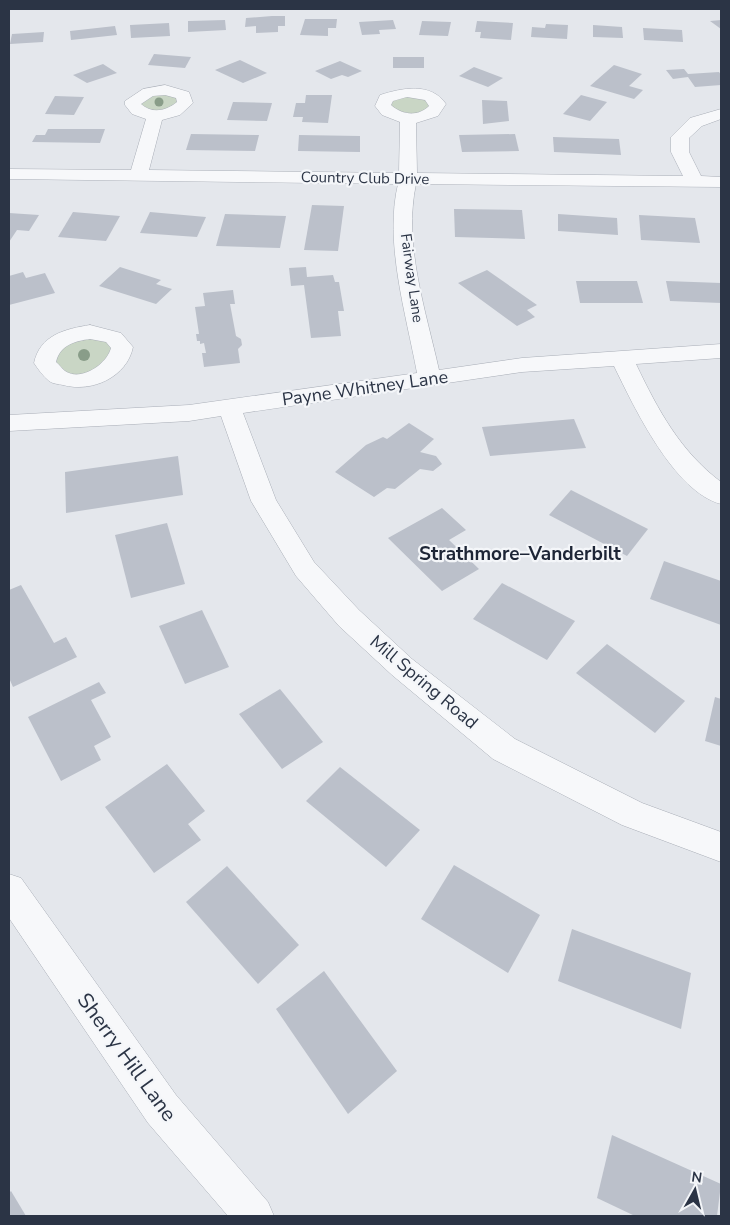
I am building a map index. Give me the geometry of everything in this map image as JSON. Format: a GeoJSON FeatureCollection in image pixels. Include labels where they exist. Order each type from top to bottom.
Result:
{"type":"FeatureCollection","features":[{"type":"Feature","properties":{"kind":"street"},"geometry":{"type":"LineString","coordinates":[[695,182],[680,152],[680,137],[696,122],[721,114]]}},
{"type":"Feature","properties":{"kind":"street"},"geometry":{"type":"LineString","coordinates":[[138,176],[156,115]]}},
{"type":"Feature","properties":{"kind":"street","name":"Fairway Lane"},"geometry":{"type":"LineString","coordinates":[[408,118],[408,179],[404,201],[405,255],[429,378]]}},
{"type":"Feature","properties":{"kind":"street","name":"Country Club Drive"},"geometry":{"type":"LineString","coordinates":[[9,174],[721,182]]}},
{"type":"Feature","properties":{"kind":"street","name":"Payne Whitney Lane"},"geometry":{"type":"LineString","coordinates":[[9,423],[189,413],[522,365],[721,351]]}},
{"type":"Feature","properties":{"kind":"street"},"geometry":{"type":"LineString","coordinates":[[622,358],[650,418],[665,442],[679,460],[721,495]]}},
{"type":"Feature","properties":{"kind":"street"},"geometry":{"type":"LineString","coordinates":[[70,420],[79,380]]}},
{"type":"Feature","properties":{"kind":"street","name":"Mill Spring Road"},"geometry":{"type":"LineString","coordinates":[[229,407],[264,501],[305,568],[349,618],[402,667],[504,749],[633,815],[721,847]]}},
{"type":"Feature","properties":{"kind":"street","name":"Sherry Hill Lane"},"geometry":{"type":"LineString","coordinates":[[9,890],[162,1109],[254,1216]]}},
{"type":"Feature","properties":{"kind":"green space"},"geometry":{"type":"Polygon","coordinates":[[[149,92],[185,99],[155,115],[133,101],[149,92]]]}},
{"type":"Feature","properties":{"kind":"green space"},"geometry":{"type":"Polygon","coordinates":[[[406,92],[438,104],[408,118],[383,102],[406,92]]]}},
{"type":"Feature","properties":{"kind":"green space"},"geometry":{"type":"Polygon","coordinates":[[[111,336],[119,362],[67,379],[46,355],[57,341],[111,336]]]}},
{"type":"Feature","properties":{"kind":"building"},"geometry":{"type":"Polygon","coordinates":[[[285,16],[285,26],[278,26],[278,32],[256,33],[256,26],[245,27],[246,18],[285,16]]]}},
{"type":"Feature","properties":{"kind":"building"},"geometry":{"type":"Polygon","coordinates":[[[305,19],[337,19],[336,28],[328,28],[328,36],[300,35],[305,19]]]}},
{"type":"Feature","properties":{"kind":"building"},"geometry":{"type":"Polygon","coordinates":[[[225,20],[226,30],[188,32],[188,21],[225,20]]]}},
{"type":"Feature","properties":{"kind":"building"},"geometry":{"type":"Polygon","coordinates":[[[393,20],[396,29],[379,30],[380,34],[362,35],[359,22],[393,20]]]}},
{"type":"Feature","properties":{"kind":"building"},"geometry":{"type":"Polygon","coordinates":[[[721,20],[721,29],[710,21],[721,20]]]}},
{"type":"Feature","properties":{"kind":"building"},"geometry":{"type":"Polygon","coordinates":[[[422,21],[451,22],[448,36],[419,35],[422,21]]]}},
{"type":"Feature","properties":{"kind":"building"},"geometry":{"type":"Polygon","coordinates":[[[477,21],[513,23],[511,40],[480,38],[481,32],[475,32],[477,21]]]}},
{"type":"Feature","properties":{"kind":"building"},"geometry":{"type":"Polygon","coordinates":[[[169,23],[170,36],[131,38],[130,25],[169,23]]]}},
{"type":"Feature","properties":{"kind":"building"},"geometry":{"type":"Polygon","coordinates":[[[546,24],[568,25],[567,39],[531,37],[532,27],[545,28],[546,24]]]}},
{"type":"Feature","properties":{"kind":"building"},"geometry":{"type":"Polygon","coordinates":[[[593,25],[622,27],[623,38],[593,37],[593,25]]]}},
{"type":"Feature","properties":{"kind":"building"},"geometry":{"type":"Polygon","coordinates":[[[115,26],[117,35],[71,40],[70,31],[115,26]]]}},
{"type":"Feature","properties":{"kind":"building"},"geometry":{"type":"Polygon","coordinates":[[[643,28],[682,30],[683,42],[644,40],[643,28]]]}},
{"type":"Feature","properties":{"kind":"building"},"geometry":{"type":"Polygon","coordinates":[[[44,32],[43,42],[10,44],[12,34],[44,32]]]}},
{"type":"Feature","properties":{"kind":"building"},"geometry":{"type":"Polygon","coordinates":[[[154,54],[191,57],[185,68],[148,65],[154,54]]]}},
{"type":"Feature","properties":{"kind":"building"},"geometry":{"type":"Polygon","coordinates":[[[393,57],[424,57],[424,68],[393,68],[393,57]]]}},
{"type":"Feature","properties":{"kind":"building"},"geometry":{"type":"Polygon","coordinates":[[[240,60],[267,73],[243,83],[215,70],[240,60]]]}},
{"type":"Feature","properties":{"kind":"building"},"geometry":{"type":"Polygon","coordinates":[[[340,61],[362,71],[348,77],[342,75],[331,79],[315,71],[340,61]]]}},
{"type":"Feature","properties":{"kind":"building"},"geometry":{"type":"Polygon","coordinates":[[[103,64],[117,73],[87,83],[73,75],[103,64]]]}},
{"type":"Feature","properties":{"kind":"building"},"geometry":{"type":"Polygon","coordinates":[[[614,65],[642,74],[629,86],[643,90],[634,99],[590,86],[614,65]]]}},
{"type":"Feature","properties":{"kind":"building"},"geometry":{"type":"Polygon","coordinates":[[[474,67],[503,78],[488,87],[459,76],[474,67]]]}},
{"type":"Feature","properties":{"kind":"building"},"geometry":{"type":"Polygon","coordinates":[[[684,69],[688,74],[719,72],[721,75],[721,85],[695,87],[688,77],[673,79],[666,70],[684,69]]]}},
{"type":"Feature","properties":{"kind":"building"},"geometry":{"type":"Polygon","coordinates":[[[306,95],[332,95],[328,123],[302,122],[303,117],[293,117],[296,103],[305,103],[306,95]]]}},
{"type":"Feature","properties":{"kind":"building"},"geometry":{"type":"Polygon","coordinates":[[[581,95],[607,102],[590,121],[563,114],[581,95]]]}},
{"type":"Feature","properties":{"kind":"building"},"geometry":{"type":"Polygon","coordinates":[[[55,96],[84,97],[74,115],[45,114],[55,96]]]}},
{"type":"Feature","properties":{"kind":"building"},"geometry":{"type":"Polygon","coordinates":[[[482,100],[507,101],[509,121],[483,124],[482,100]]]}},
{"type":"Feature","properties":{"kind":"building"},"geometry":{"type":"Polygon","coordinates":[[[233,102],[272,103],[267,121],[227,120],[233,102]]]}},
{"type":"Feature","properties":{"kind":"building"},"geometry":{"type":"Polygon","coordinates":[[[48,129],[105,129],[100,143],[32,142],[36,135],[45,135],[48,129]]]}},
{"type":"Feature","properties":{"kind":"building"},"geometry":{"type":"Polygon","coordinates":[[[191,134],[259,135],[255,151],[186,150],[191,134]]]}},
{"type":"Feature","properties":{"kind":"building"},"geometry":{"type":"Polygon","coordinates":[[[515,134],[519,151],[462,152],[459,135],[515,134]]]}},
{"type":"Feature","properties":{"kind":"building"},"geometry":{"type":"Polygon","coordinates":[[[299,135],[360,136],[360,152],[298,151],[299,135]]]}},
{"type":"Feature","properties":{"kind":"building"},"geometry":{"type":"Polygon","coordinates":[[[553,137],[619,139],[621,155],[554,152],[553,137]]]}},
{"type":"Feature","properties":{"kind":"building"},"geometry":{"type":"Polygon","coordinates":[[[312,205],[344,206],[338,251],[304,250],[312,205]]]}},
{"type":"Feature","properties":{"kind":"building"},"geometry":{"type":"Polygon","coordinates":[[[454,209],[522,210],[525,239],[455,237],[454,209]]]}},
{"type":"Feature","properties":{"kind":"building"},"geometry":{"type":"Polygon","coordinates":[[[73,212],[120,216],[106,241],[58,237],[73,212]]]}},
{"type":"Feature","properties":{"kind":"building"},"geometry":{"type":"Polygon","coordinates":[[[150,212],[206,217],[197,237],[140,233],[150,212]]]}},
{"type":"Feature","properties":{"kind":"building"},"geometry":{"type":"Polygon","coordinates":[[[9,213],[39,215],[29,231],[17,230],[9,242],[9,213]]]}},
{"type":"Feature","properties":{"kind":"building"},"geometry":{"type":"Polygon","coordinates":[[[225,214],[286,216],[280,248],[216,246],[225,214]]]}},
{"type":"Feature","properties":{"kind":"building"},"geometry":{"type":"Polygon","coordinates":[[[558,214],[617,218],[618,235],[558,231],[558,214]]]}},
{"type":"Feature","properties":{"kind":"building"},"geometry":{"type":"Polygon","coordinates":[[[639,215],[695,218],[700,243],[641,240],[639,215]]]}},
{"type":"Feature","properties":{"kind":"building"},"geometry":{"type":"Polygon","coordinates":[[[120,267],[161,280],[156,284],[172,289],[156,304],[99,286],[120,267]]]}},
{"type":"Feature","properties":{"kind":"building"},"geometry":{"type":"Polygon","coordinates":[[[306,267],[307,277],[333,275],[335,282],[339,282],[344,311],[338,311],[341,336],[311,338],[304,285],[291,286],[289,268],[306,267]]]}},
{"type":"Feature","properties":{"kind":"building"},"geometry":{"type":"Polygon","coordinates":[[[487,270],[537,305],[527,310],[535,317],[517,326],[458,283],[487,270]]]}},
{"type":"Feature","properties":{"kind":"building"},"geometry":{"type":"Polygon","coordinates":[[[23,272],[26,278],[45,273],[55,293],[9,305],[9,276],[23,272]]]}},
{"type":"Feature","properties":{"kind":"building"},"geometry":{"type":"Polygon","coordinates":[[[576,281],[637,281],[643,303],[580,303],[576,281]]]}},
{"type":"Feature","properties":{"kind":"building"},"geometry":{"type":"Polygon","coordinates":[[[666,281],[721,283],[721,303],[670,301],[666,281]]]}},
{"type":"Feature","properties":{"kind":"building"},"geometry":{"type":"Polygon","coordinates":[[[233,290],[235,304],[230,304],[236,336],[241,339],[242,345],[238,349],[240,363],[204,367],[202,353],[206,353],[204,343],[200,344],[200,341],[197,341],[196,334],[199,334],[195,307],[205,306],[203,293],[233,290]]]}},
{"type":"Feature","properties":{"kind":"building"},"geometry":{"type":"Polygon","coordinates":[[[574,419],[586,448],[490,456],[482,427],[574,419]]]}},
{"type":"Feature","properties":{"kind":"building"},"geometry":{"type":"Polygon","coordinates":[[[409,423],[434,439],[420,452],[436,456],[442,464],[433,471],[420,469],[395,489],[387,488],[374,497],[335,472],[366,445],[383,437],[387,439],[409,423]]]}},
{"type":"Feature","properties":{"kind":"building"},"geometry":{"type":"Polygon","coordinates":[[[178,456],[183,495],[66,513],[65,472],[178,456]]]}},
{"type":"Feature","properties":{"kind":"building"},"geometry":{"type":"Polygon","coordinates":[[[571,490],[648,529],[627,556],[549,515],[571,490]]]}},
{"type":"Feature","properties":{"kind":"building"},"geometry":{"type":"Polygon","coordinates":[[[442,508],[466,530],[449,540],[479,569],[442,591],[388,538],[442,508]]]}},
{"type":"Feature","properties":{"kind":"building"},"geometry":{"type":"Polygon","coordinates":[[[167,523],[185,584],[131,598],[115,535],[167,523]]]}},
{"type":"Feature","properties":{"kind":"building"},"geometry":{"type":"Polygon","coordinates":[[[664,561],[721,581],[721,625],[650,599],[664,561]]]}},
{"type":"Feature","properties":{"kind":"building"},"geometry":{"type":"Polygon","coordinates":[[[502,583],[575,621],[547,660],[473,619],[502,583]]]}},
{"type":"Feature","properties":{"kind":"building"},"geometry":{"type":"Polygon","coordinates":[[[21,585],[54,643],[66,637],[77,657],[13,687],[9,678],[9,590],[21,585]]]}},
{"type":"Feature","properties":{"kind":"building"},"geometry":{"type":"Polygon","coordinates":[[[202,610],[229,667],[185,684],[159,626],[202,610]]]}},
{"type":"Feature","properties":{"kind":"building"},"geometry":{"type":"Polygon","coordinates":[[[607,644],[685,701],[655,733],[576,673],[607,644]]]}},
{"type":"Feature","properties":{"kind":"building"},"geometry":{"type":"Polygon","coordinates":[[[99,682],[106,693],[91,700],[111,737],[94,746],[101,760],[61,781],[28,717],[99,682]]]}},
{"type":"Feature","properties":{"kind":"building"},"geometry":{"type":"Polygon","coordinates":[[[280,689],[323,742],[282,769],[239,714],[280,689]]]}},
{"type":"Feature","properties":{"kind":"building"},"geometry":{"type":"Polygon","coordinates":[[[715,697],[721,699],[721,746],[705,741],[715,697]]]}},
{"type":"Feature","properties":{"kind":"building"},"geometry":{"type":"Polygon","coordinates":[[[167,764],[205,811],[188,824],[201,840],[154,873],[105,807],[167,764]]]}},
{"type":"Feature","properties":{"kind":"building"},"geometry":{"type":"Polygon","coordinates":[[[340,767],[420,830],[386,867],[306,801],[340,767]]]}},
{"type":"Feature","properties":{"kind":"building"},"geometry":{"type":"Polygon","coordinates":[[[454,865],[540,915],[508,973],[421,919],[454,865]]]}},
{"type":"Feature","properties":{"kind":"building"},"geometry":{"type":"Polygon","coordinates":[[[227,866],[299,945],[258,984],[186,902],[227,866]]]}},
{"type":"Feature","properties":{"kind":"building"},"geometry":{"type":"Polygon","coordinates":[[[572,929],[691,973],[681,1029],[558,981],[572,929]]]}},
{"type":"Feature","properties":{"kind":"building"},"geometry":{"type":"Polygon","coordinates":[[[324,971],[397,1071],[348,1114],[276,1009],[324,971]]]}},
{"type":"Feature","properties":{"kind":"building"},"geometry":{"type":"Polygon","coordinates":[[[612,1135],[721,1184],[717,1216],[635,1216],[597,1198],[612,1135]]]}},
{"type":"Feature","properties":{"kind":"building"},"geometry":{"type":"Polygon","coordinates":[[[11,1191],[26,1216],[9,1216],[9,1193],[11,1191]]]}},
{"type":"Feature","properties":{"kind":"district","name":"Strathmore–Vanderbilt"},"geometry":{"type":"Point","coordinates":[520,554]}}]}
